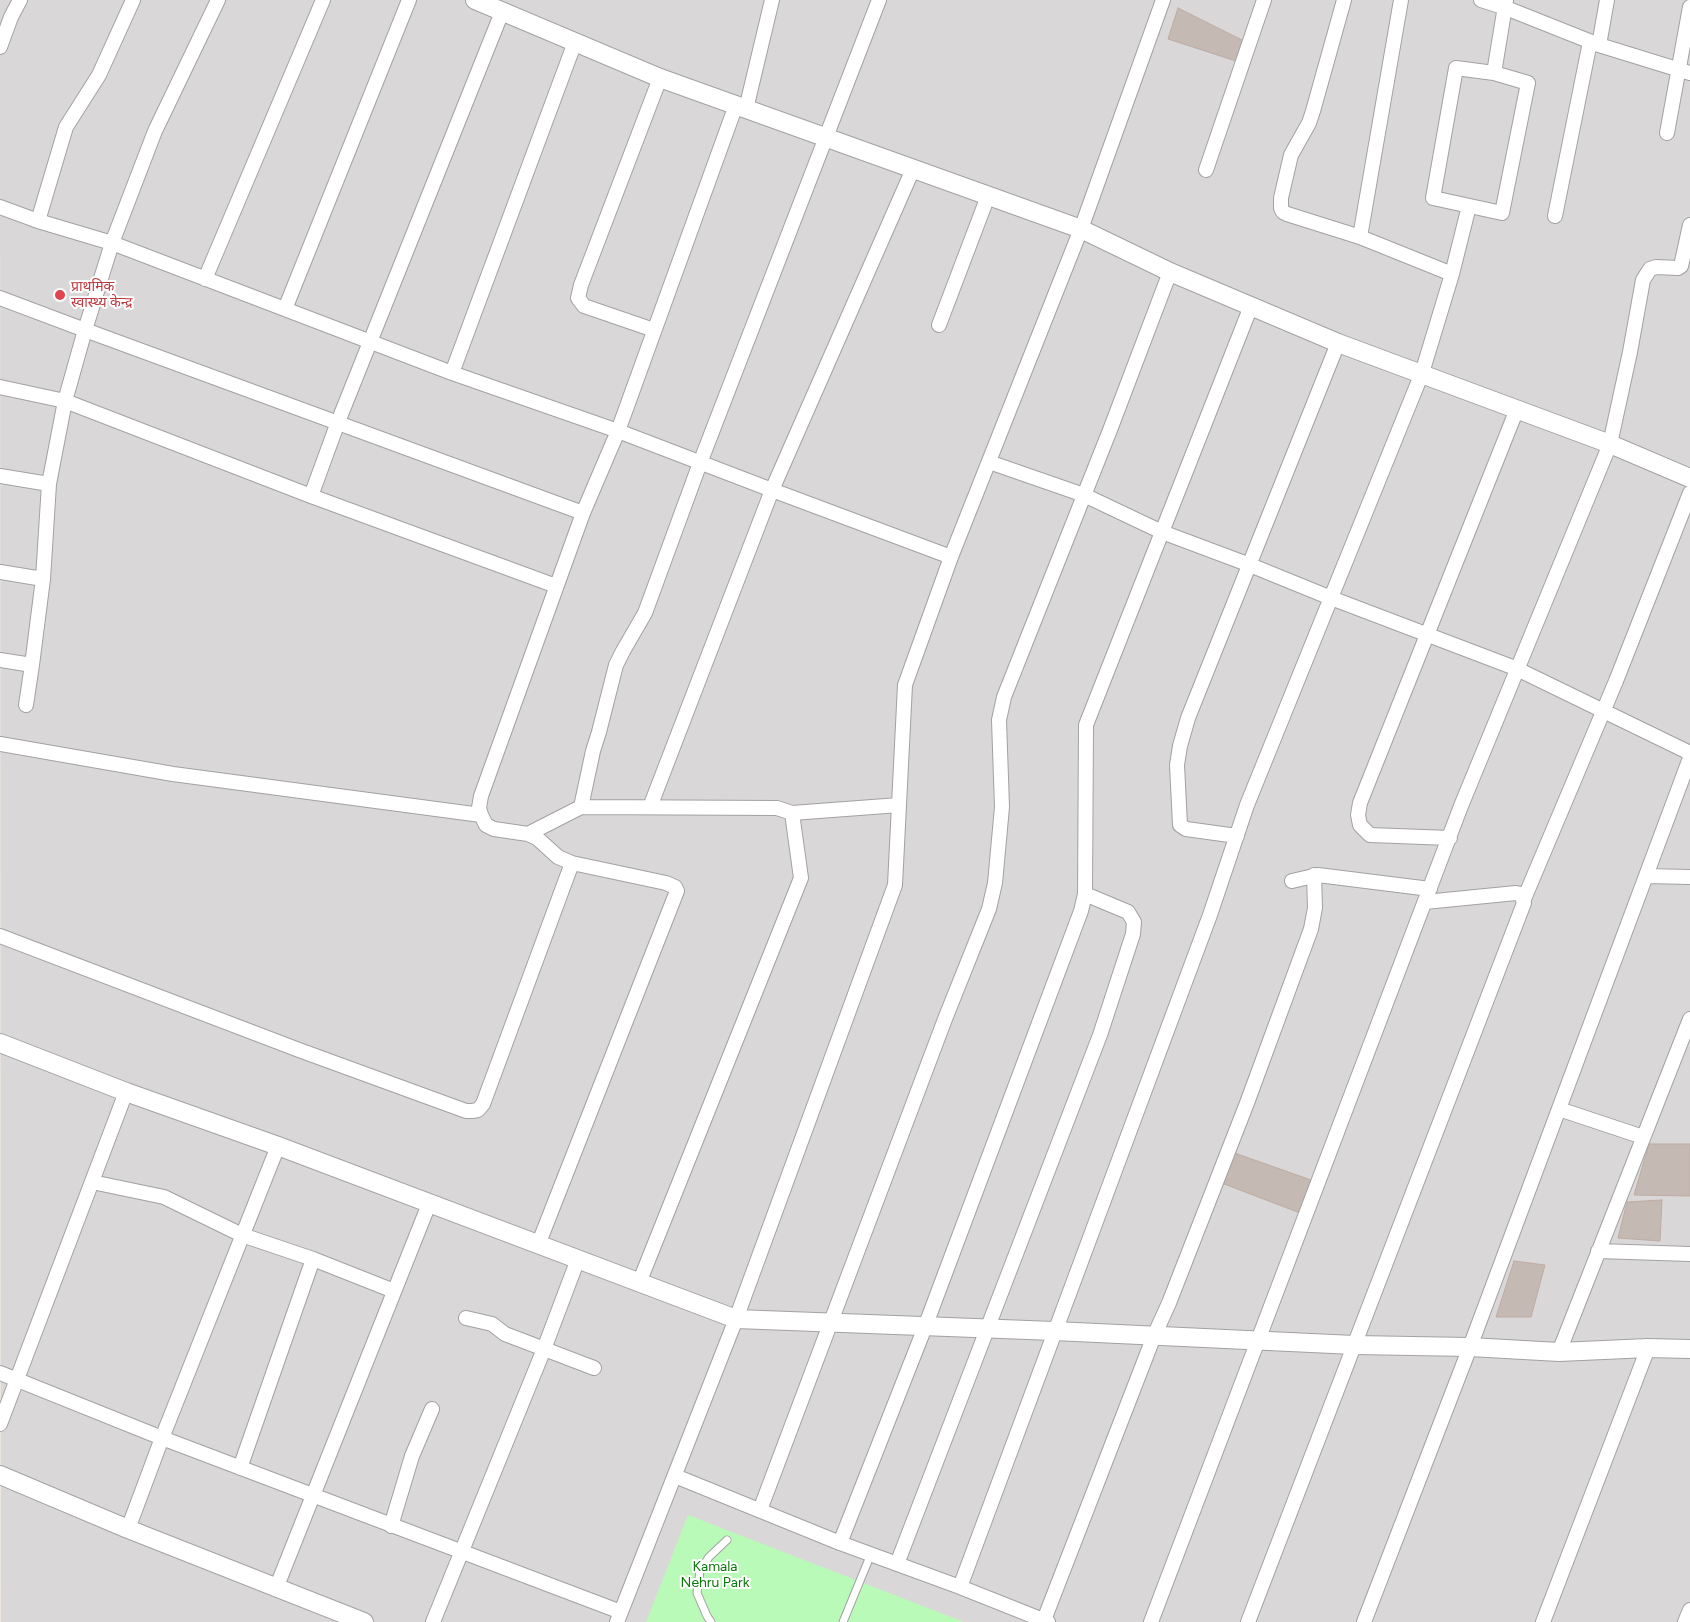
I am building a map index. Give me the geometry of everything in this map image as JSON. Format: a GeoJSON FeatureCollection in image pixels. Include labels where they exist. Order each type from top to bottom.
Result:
{"type":"FeatureCollection","features":[{"type":"Feature","properties":{"kind":"street"},"geometry":{"type":"LineString","coordinates":[[0,47],[11,17],[20,0]]}},
{"type":"Feature","properties":{"kind":"street"},"geometry":{"type":"LineString","coordinates":[[38,221],[66,127],[98,75],[133,0]]}},
{"type":"Feature","properties":{"kind":"street"},"geometry":{"type":"LineString","coordinates":[[26,705],[43,579],[49,484],[65,400],[84,330],[112,243],[155,131],[218,0]]}},
{"type":"Feature","properties":{"kind":"street"},"geometry":{"type":"LineString","coordinates":[[205,279],[323,0]]}},
{"type":"Feature","properties":{"kind":"street"},"geometry":{"type":"LineString","coordinates":[[285,309],[409,0]]}},
{"type":"Feature","properties":{"kind":"street"},"geometry":{"type":"LineString","coordinates":[[538,1245],[677,891],[672,884],[666,882],[572,863],[558,857],[537,838],[528,834],[494,829],[486,825],[480,815],[481,796],[583,513],[618,431],[654,330],[741,107],[772,0]]}},
{"type":"Feature","properties":{"kind":"street"},"geometry":{"type":"LineString","coordinates":[[581,807],[592,751],[599,732],[616,665],[645,613],[700,463],[879,0]]}},
{"type":"Feature","properties":{"kind":"street"},"geometry":{"type":"LineString","coordinates":[[0,1373],[162,1438],[460,1552],[619,1617],[736,1319],[895,886],[905,685],[951,557],[1081,229],[1164,0]]}},
{"type":"Feature","properties":{"kind":"street"},"geometry":{"type":"LineString","coordinates":[[1206,170],[1264,0]]}},
{"type":"Feature","properties":{"kind":"street"},"geometry":{"type":"LineString","coordinates":[[1344,0],[1309,123],[1291,155],[1280,203],[1283,212],[1360,237],[1452,274]]}},
{"type":"Feature","properties":{"kind":"street"},"geometry":{"type":"LineString","coordinates":[[1360,237],[1400,0]]}},
{"type":"Feature","properties":{"kind":"street"},"geometry":{"type":"LineString","coordinates":[[1481,0],[1506,4],[1594,44],[1684,72]]}},
{"type":"Feature","properties":{"kind":"street"},"geometry":{"type":"LineString","coordinates":[[1556,216],[1594,44],[1607,0]]}},
{"type":"Feature","properties":{"kind":"street"},"geometry":{"type":"LineString","coordinates":[[311,496],[370,342],[490,4],[660,78],[1081,229],[1170,272],[1338,343],[1610,444],[1690,478]]}},
{"type":"Feature","properties":{"kind":"street"},"geometry":{"type":"LineString","coordinates":[[1494,73],[1506,4]]}},
{"type":"Feature","properties":{"kind":"street"},"geometry":{"type":"LineString","coordinates":[[1667,133],[1684,72],[1690,7]]}},
{"type":"Feature","properties":{"kind":"street"},"geometry":{"type":"LineString","coordinates":[[452,373],[575,42]]}},
{"type":"Feature","properties":{"kind":"street"},"geometry":{"type":"LineString","coordinates":[[1456,68],[1494,73],[1528,82],[1502,213],[1433,198],[1456,68]]}},
{"type":"Feature","properties":{"kind":"street"},"geometry":{"type":"LineString","coordinates":[[654,330],[584,306],[578,298],[580,285],[660,78]]}},
{"type":"Feature","properties":{"kind":"street"},"geometry":{"type":"LineString","coordinates":[[650,808],[772,490],[913,169]]}},
{"type":"Feature","properties":{"kind":"street"},"geometry":{"type":"LineString","coordinates":[[939,325],[988,196]]}},
{"type":"Feature","properties":{"kind":"street"},"geometry":{"type":"LineString","coordinates":[[960,1587],[1207,924],[1247,805],[1422,374],[1452,274],[1469,206]]}},
{"type":"Feature","properties":{"kind":"street"},"geometry":{"type":"LineString","coordinates":[[0,207],[38,221],[112,243],[452,373],[618,431],[951,557]]}},
{"type":"Feature","properties":{"kind":"street"},"geometry":{"type":"LineString","coordinates":[[1151,1622],[1430,889],[1610,444],[1643,280],[1650,269],[1656,267],[1678,268],[1681,266],[1690,225]]}},
{"type":"Feature","properties":{"kind":"street"},"geometry":{"type":"LineString","coordinates":[[760,1510],[989,909],[995,883],[1002,807],[999,720],[1004,697],[1170,272]]}},
{"type":"Feature","properties":{"kind":"street"},"geometry":{"type":"LineString","coordinates":[[0,298],[583,513]]}},
{"type":"Feature","properties":{"kind":"street"},"geometry":{"type":"LineString","coordinates":[[840,1543],[925,1327],[1078,920],[1084,894],[1086,725],[1252,306]]}},
{"type":"Feature","properties":{"kind":"street"},"geometry":{"type":"LineString","coordinates":[[1237,836],[1186,829],[1180,825],[1177,765],[1180,746],[1188,718],[1338,343]]}},
{"type":"Feature","properties":{"kind":"street"},"geometry":{"type":"LineString","coordinates":[[0,387],[65,400],[311,496],[556,586]]}},
{"type":"Feature","properties":{"kind":"street"},"geometry":{"type":"LineString","coordinates":[[1450,838],[1370,835],[1360,825],[1358,815],[1360,803],[1517,409]]}},
{"type":"Feature","properties":{"kind":"street"},"geometry":{"type":"LineString","coordinates":[[989,462],[1084,495],[1162,532],[1518,670],[1690,753]]}},
{"type":"Feature","properties":{"kind":"street"},"geometry":{"type":"LineString","coordinates":[[0,476],[49,484]]}},
{"type":"Feature","properties":{"kind":"street"},"geometry":{"type":"LineString","coordinates":[[1248,1622],[1519,919],[1524,899],[1603,712],[1690,493]]}},
{"type":"Feature","properties":{"kind":"street"},"geometry":{"type":"LineString","coordinates":[[0,572],[43,579]]}},
{"type":"Feature","properties":{"kind":"street"},"geometry":{"type":"LineString","coordinates":[[0,660],[32,666]]}},
{"type":"Feature","properties":{"kind":"street"},"geometry":{"type":"LineString","coordinates":[[0,744],[173,774],[480,815]]}},
{"type":"Feature","properties":{"kind":"street"},"geometry":{"type":"LineString","coordinates":[[1364,1622],[1470,1347],[1690,758]]}},
{"type":"Feature","properties":{"kind":"street"},"geometry":{"type":"LineString","coordinates":[[528,834],[581,807],[777,808],[792,813],[899,805]]}},
{"type":"Feature","properties":{"kind":"street"},"geometry":{"type":"LineString","coordinates":[[639,1283],[801,878],[792,813]]}},
{"type":"Feature","properties":{"kind":"street"},"geometry":{"type":"LineString","coordinates":[[0,936],[299,1050],[466,1111],[472,1111],[478,1110],[483,1104],[572,863]]}},
{"type":"Feature","properties":{"kind":"street"},"geometry":{"type":"LineString","coordinates":[[1292,880],[1314,875],[1333,876],[1430,889]]}},
{"type":"Feature","properties":{"kind":"street"},"geometry":{"type":"LineString","coordinates":[[675,1476],[840,1543],[1046,1621],[1154,1336],[1169,1303],[1247,1103],[1311,929],[1315,908],[1314,875]]}},
{"type":"Feature","properties":{"kind":"street"},"geometry":{"type":"LineString","coordinates":[[1646,876],[1690,876]]}},
{"type":"Feature","properties":{"kind":"street"},"geometry":{"type":"LineString","coordinates":[[1425,902],[1516,893],[1522,894],[1524,899]]}},
{"type":"Feature","properties":{"kind":"street"},"geometry":{"type":"LineString","coordinates":[[897,1564],[1096,1044],[1134,934],[1134,922],[1128,912],[1084,894]]}},
{"type":"Feature","properties":{"kind":"street"},"geometry":{"type":"LineString","coordinates":[[1559,1352],[1643,1137],[1685,1044],[1690,1020]]}},
{"type":"Feature","properties":{"kind":"street"},"geometry":{"type":"LineString","coordinates":[[0,1043],[126,1092],[278,1146],[736,1319],[1559,1352],[1648,1348],[1690,1349]]}},
{"type":"Feature","properties":{"kind":"street"},"geometry":{"type":"LineString","coordinates":[[0,1424],[126,1092]]}},
{"type":"Feature","properties":{"kind":"street"},"geometry":{"type":"LineString","coordinates":[[1559,1108],[1643,1137]]}},
{"type":"Feature","properties":{"kind":"street"},"geometry":{"type":"LineString","coordinates":[[128,1529],[162,1438],[278,1146]]}},
{"type":"Feature","properties":{"kind":"street"},"geometry":{"type":"LineString","coordinates":[[92,1182],[164,1197],[242,1235],[313,1259],[394,1291]]}},
{"type":"Feature","properties":{"kind":"street"},"geometry":{"type":"LineString","coordinates":[[277,1586],[429,1204]]}},
{"type":"Feature","properties":{"kind":"street"},"geometry":{"type":"LineString","coordinates":[[1598,1251],[1690,1254]]}},
{"type":"Feature","properties":{"kind":"street"},"geometry":{"type":"LineString","coordinates":[[240,1468],[313,1259]]}},
{"type":"Feature","properties":{"kind":"street"},"geometry":{"type":"LineString","coordinates":[[433,1622],[544,1349],[578,1259]]}},
{"type":"Feature","properties":{"kind":"street"},"geometry":{"type":"LineString","coordinates":[[466,1318],[492,1324],[505,1334],[594,1368]]}},
{"type":"Feature","properties":{"kind":"street"},"geometry":{"type":"LineString","coordinates":[[1543,1622],[1648,1348]]}},
{"type":"Feature","properties":{"kind":"street"},"geometry":{"type":"LineString","coordinates":[[391,1526],[412,1456],[432,1409]]}},
{"type":"Feature","properties":{"kind":"street"},"geometry":{"type":"LineString","coordinates":[[0,1475],[128,1529],[277,1586],[364,1622]]}},
{"type":"Feature","properties":{"kind":"street"},"geometry":{"type":"LineString","coordinates":[[1685,1622],[1690,1610]]}},
{"type":"Feature","properties":{"kind":"lane"},"geometry":{"type":"LineString","coordinates":[[711,1622],[706,1616],[697,1594],[700,1571],[709,1557],[727,1540]]}},
{"type":"Feature","properties":{"kind":"lane"},"geometry":{"type":"LineString","coordinates":[[843,1622],[871,1554]]}},
{"type":"Feature","properties":{"kind":"shaded area"},"geometry":{"type":"Polygon","coordinates":[[[0,0],[1690,0],[1690,1622],[1,1622],[0,0]]]}},
{"type":"Feature","properties":{"kind":"green space","name":"Kamala Nehru Park"},"geometry":{"type":"Polygon","coordinates":[[[688,1515],[964,1622],[646,1622],[688,1515]]]}},
{"type":"Feature","properties":{"kind":"building"},"geometry":{"type":"Polygon","coordinates":[[[1178,8],[1242,40],[1239,62],[1168,39],[1178,8]]]}},
{"type":"Feature","properties":{"kind":"building"},"geometry":{"type":"Polygon","coordinates":[[[1649,1144],[1690,1144],[1690,1196],[1634,1195],[1649,1144]]]}},
{"type":"Feature","properties":{"kind":"building"},"geometry":{"type":"Polygon","coordinates":[[[1229,1151],[1311,1180],[1300,1213],[1219,1182],[1229,1151]]]}},
{"type":"Feature","properties":{"kind":"building"},"geometry":{"type":"Polygon","coordinates":[[[1662,1200],[1660,1241],[1618,1238],[1627,1202],[1662,1200]]]}},
{"type":"Feature","properties":{"kind":"building"},"geometry":{"type":"Polygon","coordinates":[[[1514,1261],[1545,1265],[1531,1317],[1496,1317],[1514,1261]]]}},
{"type":"Feature","properties":{"kind":"place","name":"प्राथमिक स्वास्थ्य केन्द्र"},"geometry":{"type":"Point","coordinates":[60,295]}}]}
